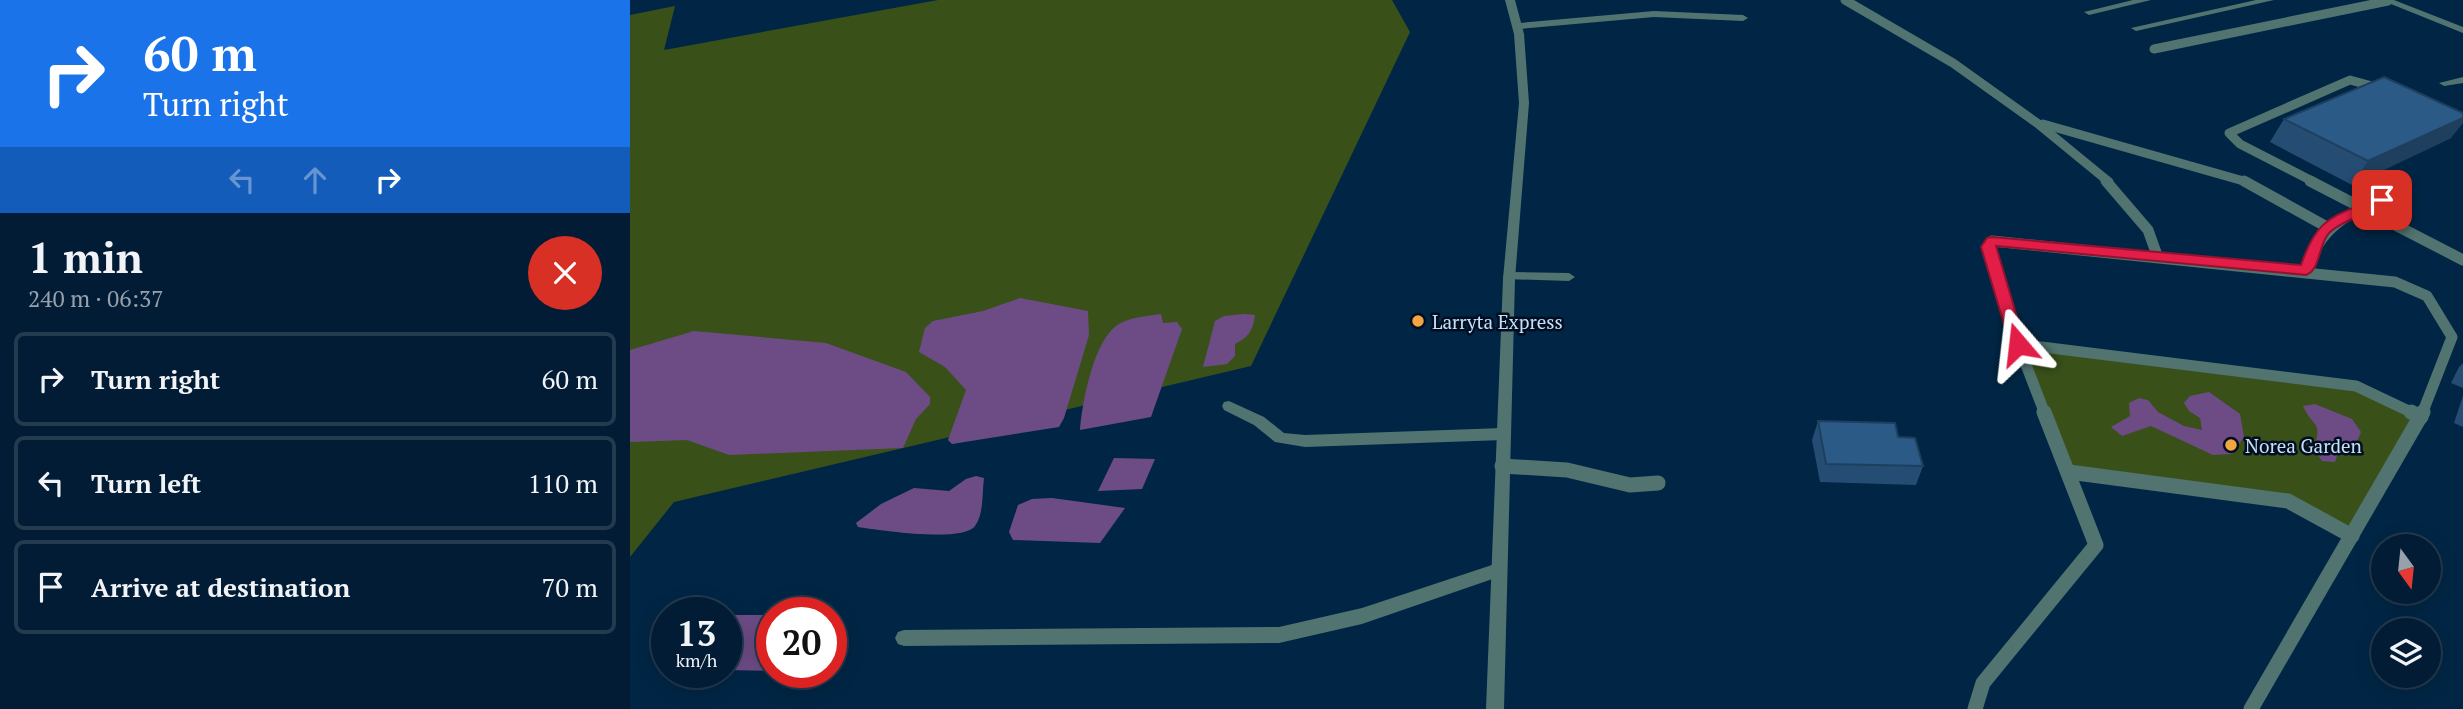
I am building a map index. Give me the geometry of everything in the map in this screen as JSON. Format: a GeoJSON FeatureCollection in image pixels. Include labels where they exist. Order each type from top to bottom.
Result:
{"type":"FeatureCollection","features":[{"type":"Feature","properties":{"kind":"street"},"geometry":{"type":"LineString","coordinates":[[1495,709],[1509,276],[1522,133],[1522,41],[1510,0]]}},
{"type":"Feature","properties":{"kind":"street"},"geometry":{"type":"LineString","coordinates":[[2089,12],[2146,0]]}},
{"type":"Feature","properties":{"kind":"street"},"geometry":{"type":"LineString","coordinates":[[2136,28],[2269,0]]}},
{"type":"Feature","properties":{"kind":"street"},"geometry":{"type":"LineString","coordinates":[[2387,0],[2463,30]]}},
{"type":"Feature","properties":{"kind":"street"},"geometry":{"type":"LineString","coordinates":[[1519,26],[1654,14],[1743,18]]}},
{"type":"Feature","properties":{"kind":"street"},"geometry":{"type":"LineString","coordinates":[[2444,83],[2463,80]]}},
{"type":"Feature","properties":{"kind":"street"},"geometry":{"type":"LineString","coordinates":[[1509,276],[1569,277]]}},
{"type":"Feature","properties":{"kind":"street"},"geometry":{"type":"LineString","coordinates":[[1229,406],[1259,421],[1280,438],[1305,442],[1503,434]]}},
{"type":"Feature","properties":{"kind":"street"},"geometry":{"type":"LineString","coordinates":[[904,638],[1279,635],[1362,616],[1498,570]]}},
{"type":"Feature","properties":{"kind":"lane"},"geometry":{"type":"LineString","coordinates":[[1845,0],[1953,63],[2037,123],[2120,194],[2148,230],[2157,254]]}},
{"type":"Feature","properties":{"kind":"lane"},"geometry":{"type":"LineString","coordinates":[[2154,49],[2387,0]]}},
{"type":"Feature","properties":{"kind":"lane"},"geometry":{"type":"LineString","coordinates":[[2390,93],[2365,82],[2350,80],[2229,133],[2240,144],[2463,260]]}},
{"type":"Feature","properties":{"kind":"lane"},"geometry":{"type":"LineString","coordinates":[[2037,123],[2243,180],[2327,227]]}},
{"type":"Feature","properties":{"kind":"lane"},"geometry":{"type":"LineString","coordinates":[[2306,270],[2317,237],[2327,227],[2400,191]]}},
{"type":"Feature","properties":{"kind":"lane"},"geometry":{"type":"LineString","coordinates":[[1975,709],[1983,683],[2096,545],[2018,344],[1989,247],[1992,241],[2157,254],[2395,282],[2418,290],[2432,303],[2452,337],[2421,418],[2251,709]]}},
{"type":"Feature","properties":{"kind":"lane"},"geometry":{"type":"LineString","coordinates":[[2018,344],[2356,386],[2421,418]]}},
{"type":"Feature","properties":{"kind":"lane"},"geometry":{"type":"LineString","coordinates":[[1502,466],[1567,470],[1630,485],[1658,483]]}},
{"type":"Feature","properties":{"kind":"lane"},"geometry":{"type":"LineString","coordinates":[[2068,472],[2288,501],[2352,536]]}},
{"type":"Feature","properties":{"kind":"green space"},"geometry":{"type":"Polygon","coordinates":[[[938,0],[1392,0],[1410,32],[1251,366],[674,502],[630,557],[630,15],[675,6],[664,50],[938,0]]]}},
{"type":"Feature","properties":{"kind":"green space","name":"Norea Garden"},"geometry":{"type":"Polygon","coordinates":[[[2018,344],[2356,386],[2421,417],[2352,536],[2288,501],[2069,472],[2018,344]]]}},
{"type":"Feature","properties":{"kind":"shaded area"},"geometry":{"type":"Polygon","coordinates":[[[1020,298],[1088,311],[1089,335],[1064,418],[1059,427],[952,444],[948,440],[966,390],[945,367],[919,352],[925,328],[933,321],[983,311],[1020,298]]]}},
{"type":"Feature","properties":{"kind":"shaded area"},"geometry":{"type":"Polygon","coordinates":[[[1161,314],[1163,323],[1177,322],[1182,329],[1151,417],[1080,430],[1091,372],[1110,331],[1129,320],[1161,314]]]}},
{"type":"Feature","properties":{"kind":"shaded area"},"geometry":{"type":"Polygon","coordinates":[[[1255,315],[1247,336],[1235,344],[1235,356],[1227,364],[1203,367],[1215,321],[1224,316],[1255,315]]]}},
{"type":"Feature","properties":{"kind":"shaded area"},"geometry":{"type":"Polygon","coordinates":[[[694,331],[826,343],[906,372],[930,397],[930,404],[916,419],[903,448],[729,455],[687,440],[630,442],[630,350],[694,331]]]}},
{"type":"Feature","properties":{"kind":"shaded area"},"geometry":{"type":"Polygon","coordinates":[[[2209,392],[2240,414],[2244,437],[2232,454],[2213,455],[2151,426],[2122,436],[2111,427],[2130,416],[2129,403],[2139,398],[2148,400],[2158,412],[2184,426],[2202,430],[2200,418],[2189,411],[2184,403],[2190,396],[2209,392]]]}},
{"type":"Feature","properties":{"kind":"shaded area"},"geometry":{"type":"Polygon","coordinates":[[[2315,404],[2352,419],[2361,432],[2355,446],[2337,456],[2335,462],[2322,461],[2314,449],[2317,428],[2303,406],[2315,404]]]}},
{"type":"Feature","properties":{"kind":"shaded area"},"geometry":{"type":"Polygon","coordinates":[[[1114,458],[1155,459],[1142,489],[1098,491],[1114,458]]]}},
{"type":"Feature","properties":{"kind":"shaded area"},"geometry":{"type":"Polygon","coordinates":[[[976,476],[984,478],[981,509],[975,526],[967,531],[954,534],[920,534],[858,527],[856,523],[881,504],[914,488],[949,491],[966,479],[976,476]]]}},
{"type":"Feature","properties":{"kind":"shaded area"},"geometry":{"type":"Polygon","coordinates":[[[1052,498],[1125,508],[1100,543],[1013,540],[1009,532],[1018,505],[1032,499],[1052,498]]]}},
{"type":"Feature","properties":{"kind":"shaded area"},"geometry":{"type":"Polygon","coordinates":[[[742,615],[756,615],[756,671],[742,670],[742,615]]]}},
{"type":"Feature","properties":{"kind":"building"},"geometry":{"type":"Polygon","coordinates":[[[2384,77],[2463,113],[2463,118],[2368,161],[2284,119],[2384,77]]]}},
{"type":"Feature","properties":{"kind":"building"},"geometry":{"type":"Polygon","coordinates":[[[1818,421],[1895,423],[1898,437],[1915,438],[1923,466],[1826,464],[1818,421]]]}},
{"type":"Feature","properties":{"kind":"place","name":"Larryta Express"},"geometry":{"type":"Point","coordinates":[1418,321]}},
{"type":"Feature","properties":{"kind":"place","name":"Norea Garden"},"geometry":{"type":"Point","coordinates":[2231,445]}},
{"type":"Feature","properties":{"kind":"route"},"geometry":{"type":"LineString","coordinates":[[2018,344],[1989,247],[1992,241],[2157,254],[2306,270],[2317,237],[2327,227],[2382,200]]}}]}
